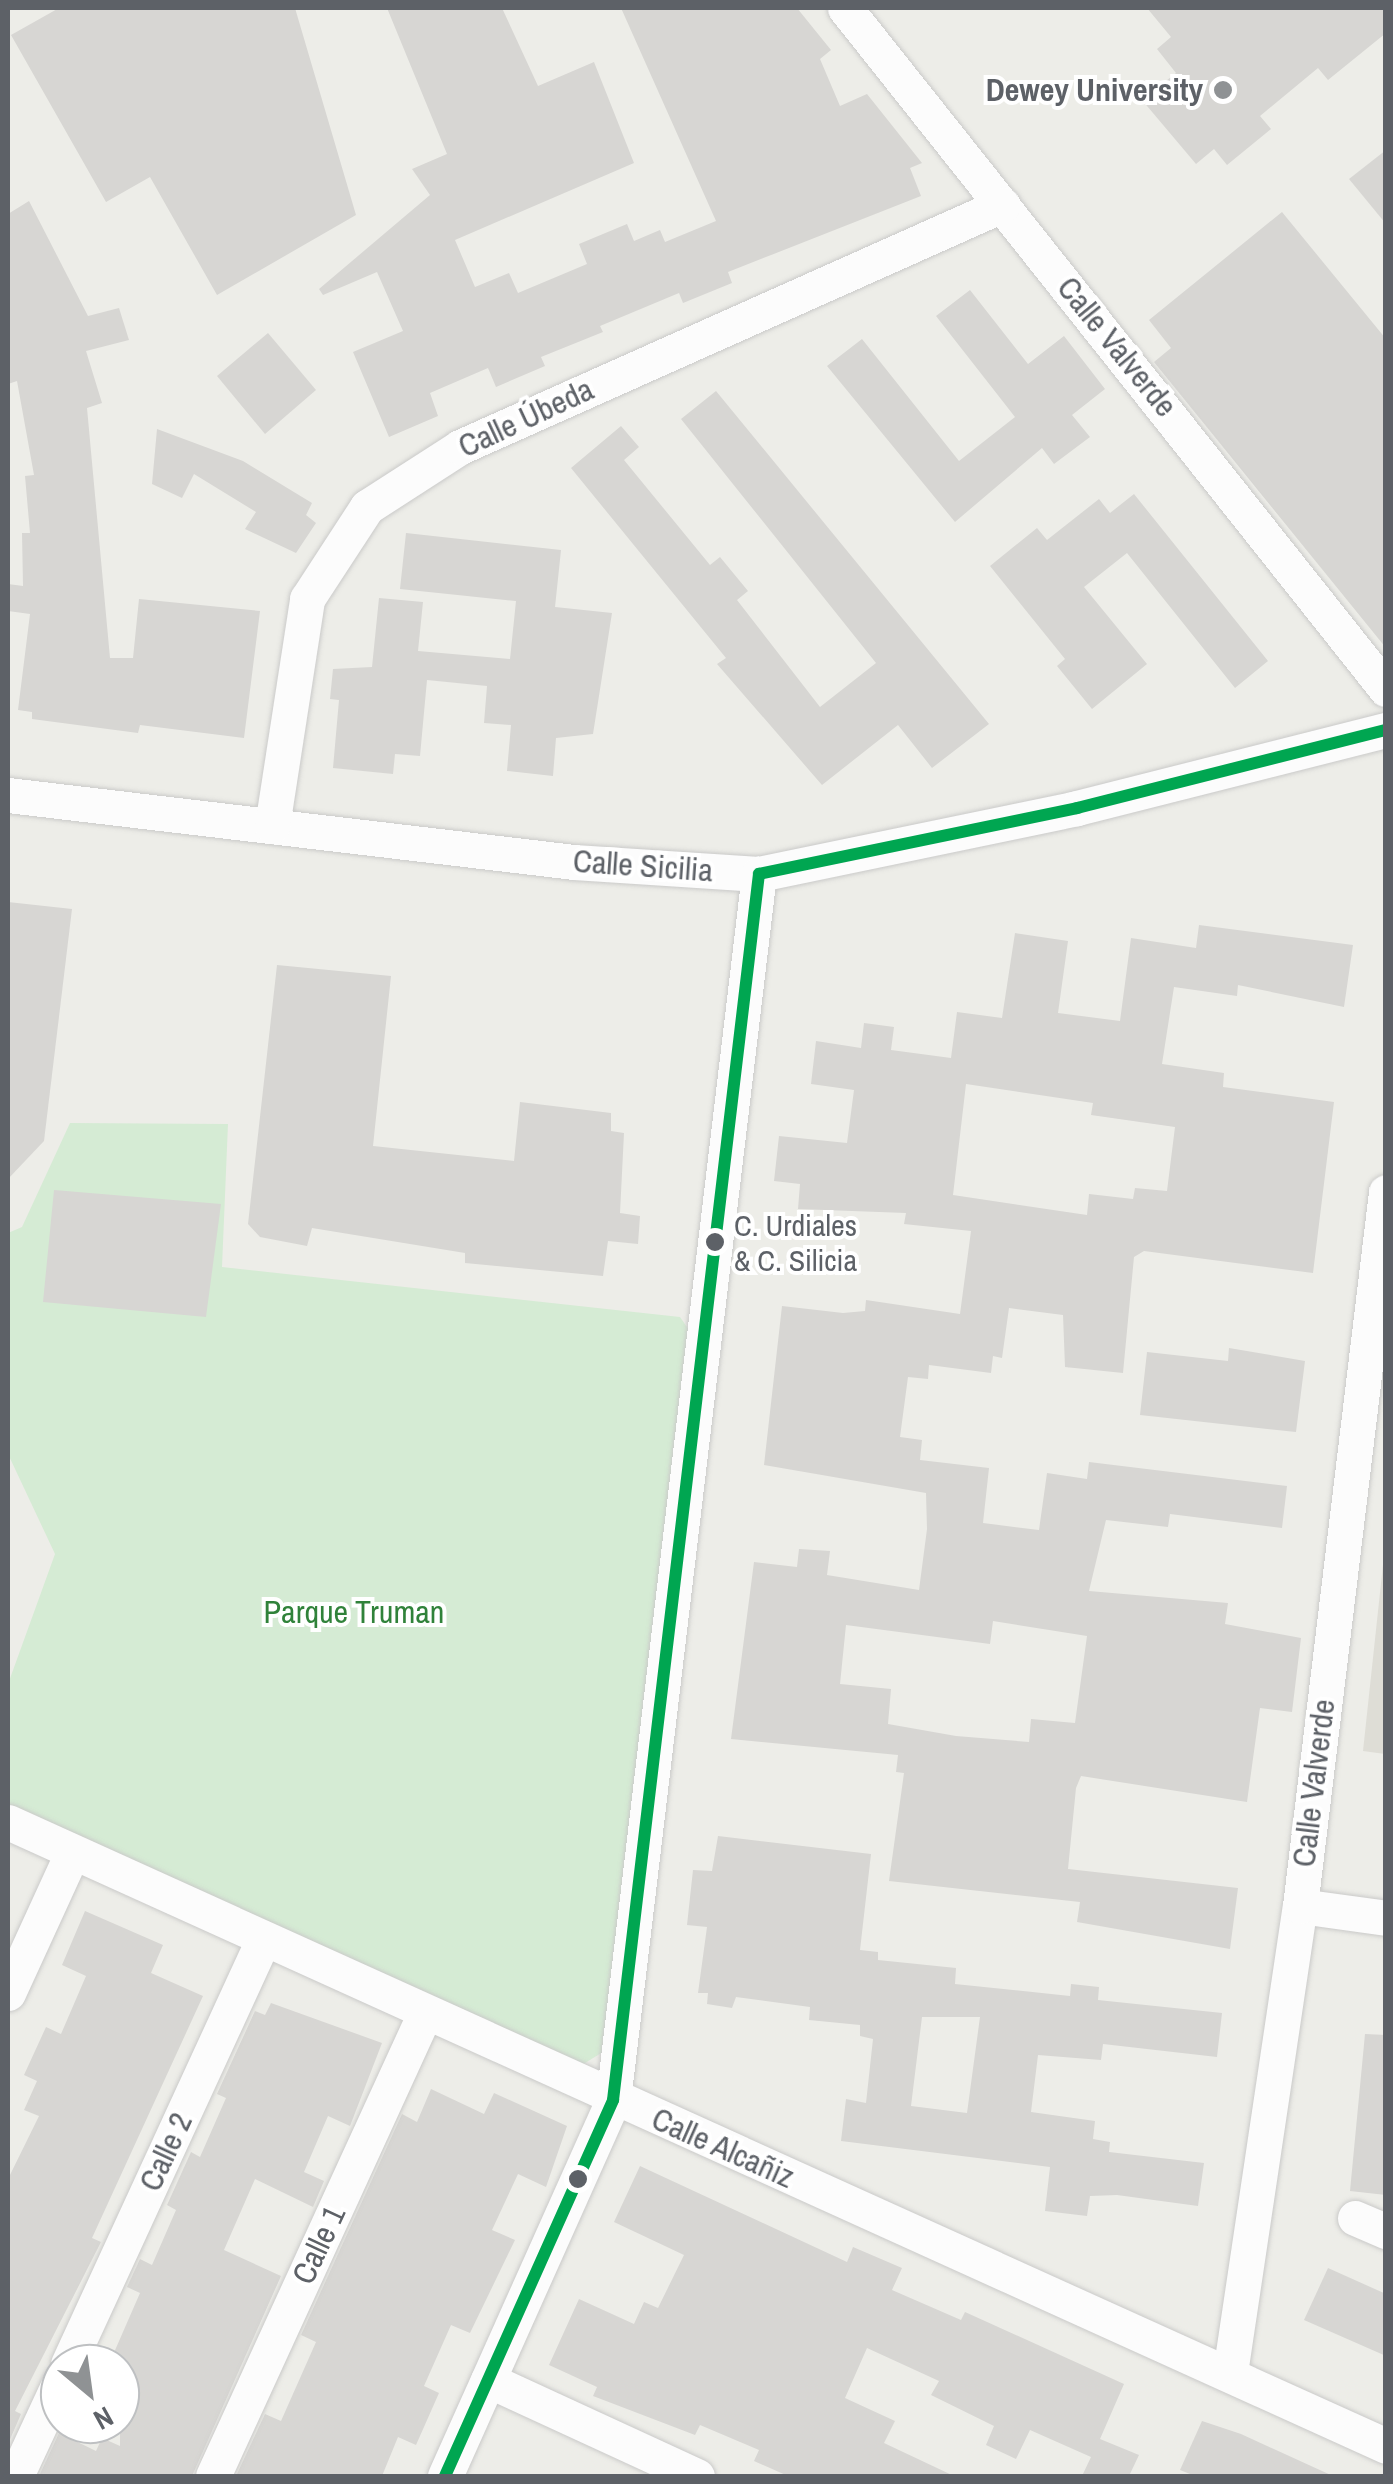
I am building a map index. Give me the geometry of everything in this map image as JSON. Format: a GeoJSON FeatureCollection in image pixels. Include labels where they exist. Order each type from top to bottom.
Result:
{"type":"FeatureCollection","features":[{"type":"Feature","properties":{"kind":"street","name":"Calle Valverde"},"geometry":{"type":"LineString","coordinates":[[845,8],[1386,689]]}},
{"type":"Feature","properties":{"kind":"street","name":"Calle Úbeda"},"geometry":{"type":"LineString","coordinates":[[272,826],[308,599],[367,507],[460,447],[1002,205]]}},
{"type":"Feature","properties":{"kind":"street","name":"Calle Sicilia"},"geometry":{"type":"LineString","coordinates":[[8,795],[574,862],[760,874],[1076,808],[1386,730]]}},
{"type":"Feature","properties":{"kind":"street"},"geometry":{"type":"LineString","coordinates":[[445,2476],[613,2100],[760,874]]}},
{"type":"Feature","properties":{"kind":"street","name":"Calle Valverde"},"geometry":{"type":"LineString","coordinates":[[1230,2373],[1300,1906],[1386,1192]]}},
{"type":"Feature","properties":{"kind":"street","name":"Calle Alcañiz"},"geometry":{"type":"LineString","coordinates":[[8,1822],[613,2100],[1386,2446]]}},
{"type":"Feature","properties":{"kind":"street"},"geometry":{"type":"LineString","coordinates":[[8,1993],[72,1853]]}},
{"type":"Feature","properties":{"kind":"street"},"geometry":{"type":"LineString","coordinates":[[1300,1906],[1386,1918]]}},
{"type":"Feature","properties":{"kind":"street","name":"Calle 2"},"geometry":{"type":"LineString","coordinates":[[77,2344],[264,1940]]}},
{"type":"Feature","properties":{"kind":"street","name":"Calle 1"},"geometry":{"type":"LineString","coordinates":[[213,2476],[425,2013]]}},
{"type":"Feature","properties":{"kind":"street"},"geometry":{"type":"LineString","coordinates":[[488,2380],[697,2476]]}},
{"type":"Feature","properties":{"kind":"street"},"geometry":{"type":"LineString","coordinates":[[16,2476],[40,2424]]}},
{"type":"Feature","properties":{"kind":"shaded area"},"geometry":{"type":"Polygon","coordinates":[[[1385,1546],[1386,1754],[1363,1751],[1385,1546]]]}},
{"type":"Feature","properties":{"kind":"green space","name":"Parque Truman"},"geometry":{"type":"Polygon","coordinates":[[[70,1123],[228,1124],[222,1267],[680,1317],[696,1340],[606,2050],[577,2068],[8,1807],[8,1684],[55,1554],[8,1454],[8,1233],[22,1227],[70,1123]]]}},
{"type":"Feature","properties":{"kind":"building"},"geometry":{"type":"Polygon","coordinates":[[[59,8],[295,8],[356,215],[217,295],[150,177],[106,202],[11,35],[59,8]]]}},
{"type":"Feature","properties":{"kind":"building"},"geometry":{"type":"Polygon","coordinates":[[[387,8],[502,8],[538,86],[594,62],[634,163],[455,240],[475,287],[509,273],[518,293],[587,264],[579,244],[627,224],[634,241],[660,230],[665,242],[716,221],[621,8],[797,8],[831,50],[820,59],[840,106],[867,94],[922,163],[910,168],[921,196],[728,272],[732,283],[683,303],[679,293],[600,326],[603,332],[541,357],[545,366],[496,387],[488,368],[430,393],[438,416],[389,437],[353,352],[403,331],[377,272],[323,295],[319,289],[430,195],[412,169],[447,154],[387,8]]]}},
{"type":"Feature","properties":{"kind":"building","name":"Dewey University"},"geometry":{"type":"Polygon","coordinates":[[[1147,8],[1386,8],[1386,33],[1328,80],[1318,68],[1260,116],[1271,129],[1227,165],[1214,149],[1196,164],[1142,100],[1176,73],[1157,49],[1171,37],[1147,8]]]}},
{"type":"Feature","properties":{"kind":"building"},"geometry":{"type":"Polygon","coordinates":[[[1386,150],[1386,224],[1349,179],[1386,150]]]}},
{"type":"Feature","properties":{"kind":"building"},"geometry":{"type":"Polygon","coordinates":[[[29,201],[88,316],[119,308],[129,340],[86,351],[102,403],[87,408],[110,658],[133,658],[139,599],[260,611],[244,738],[140,725],[138,733],[32,719],[32,712],[18,710],[30,614],[8,611],[8,584],[23,586],[22,533],[30,533],[25,476],[34,475],[17,381],[8,384],[8,214],[29,201]]]}},
{"type":"Feature","properties":{"kind":"building"},"geometry":{"type":"Polygon","coordinates":[[[1282,212],[1386,339],[1386,648],[1154,362],[1171,348],[1149,320],[1282,212]]]}},
{"type":"Feature","properties":{"kind":"building"},"geometry":{"type":"Polygon","coordinates":[[[970,290],[1028,364],[1064,336],[1105,389],[1072,415],[1090,437],[1054,464],[1042,448],[955,522],[827,366],[862,339],[959,461],[1015,417],[936,316],[970,290]]]}},
{"type":"Feature","properties":{"kind":"building"},"geometry":{"type":"Polygon","coordinates":[[[268,333],[316,390],[265,434],[217,376],[268,333]]]}},
{"type":"Feature","properties":{"kind":"building"},"geometry":{"type":"Polygon","coordinates":[[[716,391],[989,724],[932,768],[898,725],[822,785],[717,664],[726,658],[571,468],[621,426],[639,447],[624,460],[710,565],[720,557],[748,591],[737,600],[820,707],[876,663],[681,419],[716,391]]]}},
{"type":"Feature","properties":{"kind":"building"},"geometry":{"type":"Polygon","coordinates":[[[157,429],[243,461],[312,503],[306,515],[316,523],[296,553],[245,529],[256,512],[194,474],[182,498],[152,484],[157,429]]]}},
{"type":"Feature","properties":{"kind":"building"},"geometry":{"type":"Polygon","coordinates":[[[1134,494],[1268,661],[1235,688],[1127,553],[1084,587],[1147,664],[1092,709],[1057,666],[1065,659],[990,566],[1037,528],[1047,540],[1099,499],[1110,513],[1134,494]]]}},
{"type":"Feature","properties":{"kind":"building"},"geometry":{"type":"Polygon","coordinates":[[[406,533],[561,550],[555,607],[612,613],[593,734],[556,738],[553,776],[507,771],[511,725],[484,723],[487,686],[427,680],[420,756],[395,754],[393,774],[333,768],[339,700],[330,699],[333,669],[372,667],[379,598],[423,602],[418,651],[510,659],[516,601],[400,589],[406,533]]]}},
{"type":"Feature","properties":{"kind":"building"},"geometry":{"type":"Polygon","coordinates":[[[8,902],[72,909],[44,1141],[8,1179],[8,902]]]}},
{"type":"Feature","properties":{"kind":"building"},"geometry":{"type":"Polygon","coordinates":[[[1199,925],[1353,945],[1344,1007],[1238,985],[1237,996],[1174,987],[1162,1064],[1224,1073],[1223,1087],[1334,1102],[1313,1273],[1144,1251],[1134,1257],[1123,1373],[1065,1367],[1063,1315],[1009,1308],[1002,1358],[993,1356],[991,1373],[929,1365],[928,1379],[908,1377],[900,1437],[922,1440],[920,1460],[989,1468],[983,1523],[1039,1530],[1047,1473],[1087,1479],[1089,1462],[1287,1486],[1282,1528],[1170,1514],[1168,1527],[1106,1520],[1089,1591],[1228,1603],[1225,1624],[1301,1638],[1292,1712],[1260,1708],[1247,1802],[1081,1776],[1076,1788],[1068,1869],[1238,1888],[1230,1949],[1077,1922],[1080,1902],[889,1881],[904,1773],[896,1772],[898,1755],[731,1739],[754,1562],[797,1567],[799,1549],[830,1551],[827,1575],[919,1590],[927,1529],[926,1493],[764,1465],[782,1306],[843,1313],[865,1311],[866,1300],[960,1314],[971,1231],[904,1224],[906,1213],[798,1209],[800,1184],[774,1181],[779,1136],[847,1143],[854,1090],[811,1084],[816,1041],[861,1048],[864,1023],[894,1027],[891,1050],[951,1058],[957,1012],[1002,1018],[1015,933],[1068,941],[1058,1013],[1120,1021],[1131,938],[1196,948],[1199,925]],[[966,1084],[953,1195],[1087,1215],[1089,1194],[1133,1199],[1135,1188],[1167,1191],[1175,1127],[1091,1115],[1093,1103],[966,1084]],[[993,1621],[990,1644],[846,1625],[840,1684],[891,1689],[888,1724],[956,1736],[1029,1742],[1031,1719],[1075,1723],[1087,1636],[993,1621]]]}},
{"type":"Feature","properties":{"kind":"building"},"geometry":{"type":"Polygon","coordinates":[[[277,965],[391,976],[373,1146],[514,1161],[520,1102],[611,1113],[611,1131],[624,1133],[620,1213],[640,1216],[638,1244],[608,1241],[603,1276],[465,1263],[465,1253],[312,1228],[307,1246],[260,1237],[248,1224],[277,965]]]}},
{"type":"Feature","properties":{"kind":"building"},"geometry":{"type":"Polygon","coordinates":[[[54,1190],[221,1204],[206,1317],[43,1302],[54,1190]]]}},
{"type":"Feature","properties":{"kind":"building"},"geometry":{"type":"Polygon","coordinates":[[[1229,1348],[1305,1361],[1296,1432],[1140,1415],[1147,1352],[1228,1361],[1229,1348]]]}},
{"type":"Feature","properties":{"kind":"building"},"geometry":{"type":"Polygon","coordinates":[[[718,1836],[871,1854],[860,1950],[878,1952],[878,1960],[956,1968],[955,1984],[1070,1996],[1071,1984],[1099,1987],[1098,2000],[1222,2013],[1217,2057],[1103,2044],[1101,2060],[1038,2055],[1031,2112],[1095,2121],[1093,2139],[1110,2142],[1109,2152],[1204,2163],[1198,2206],[1117,2195],[1090,2196],[1087,2216],[1045,2211],[1050,2167],[841,2141],[846,2099],[866,2103],[873,2039],[860,2036],[860,2025],[809,2020],[810,2007],[736,1997],[732,2008],[707,2004],[708,1993],[698,1993],[707,1927],[687,1925],[693,1870],[712,1871],[718,1836]],[[922,2017],[911,2106],[967,2113],[980,2017],[922,2017]]]}},
{"type":"Feature","properties":{"kind":"building"},"geometry":{"type":"Polygon","coordinates":[[[85,1911],[163,1945],[151,1973],[203,1996],[92,2238],[101,2242],[49,2344],[40,2344],[40,2362],[15,2411],[21,2414],[8,2444],[8,2179],[39,2116],[24,2110],[37,2081],[24,2075],[46,2027],[61,2034],[86,1976],[62,1965],[85,1911]]]}},
{"type":"Feature","properties":{"kind":"building"},"geometry":{"type":"Polygon","coordinates":[[[271,2003],[382,2043],[350,2126],[328,2116],[304,2172],[324,2181],[313,2207],[255,2179],[224,2250],[281,2276],[192,2476],[39,2476],[54,2444],[82,2444],[96,2451],[99,2444],[140,2444],[140,2344],[118,2344],[140,2293],[127,2287],[140,2259],[152,2265],[176,2210],[167,2205],[191,2152],[200,2157],[226,2098],[217,2094],[255,2011],[265,2015],[271,2003]]]}},
{"type":"Feature","properties":{"kind":"building"},"geometry":{"type":"Polygon","coordinates":[[[1365,2034],[1386,2035],[1386,2195],[1350,2191],[1365,2034]]]}},
{"type":"Feature","properties":{"kind":"building"},"geometry":{"type":"Polygon","coordinates":[[[431,2089],[484,2114],[494,2093],[567,2126],[546,2187],[518,2174],[492,2230],[515,2240],[470,2333],[451,2325],[424,2386],[439,2393],[416,2445],[398,2437],[382,2476],[236,2476],[265,2414],[281,2421],[316,2342],[301,2335],[402,2114],[417,2122],[431,2089]]]}},
{"type":"Feature","properties":{"kind":"building"},"geometry":{"type":"Polygon","coordinates":[[[640,2166],[847,2262],[853,2247],[902,2268],[892,2290],[961,2320],[965,2312],[1124,2384],[1100,2439],[1139,2455],[1129,2476],[1082,2476],[1091,2457],[1030,2430],[1016,2459],[986,2445],[994,2426],[931,2395],[939,2381],[867,2348],[845,2398],[895,2421],[884,2443],[954,2476],[788,2476],[754,2461],[759,2450],[700,2425],[695,2435],[593,2396],[597,2387],[549,2365],[579,2299],[634,2324],[644,2302],[658,2308],[684,2255],[614,2222],[640,2166]]]}},
{"type":"Feature","properties":{"kind":"building"},"geometry":{"type":"Polygon","coordinates":[[[1328,2268],[1386,2294],[1386,2356],[1304,2320],[1328,2268]]]}},
{"type":"Feature","properties":{"kind":"building"},"geometry":{"type":"Polygon","coordinates":[[[1202,2421],[1241,2434],[1333,2476],[1195,2476],[1180,2470],[1202,2421]]]}},
{"type":"Feature","properties":{"kind":"transit line"},"geometry":{"type":"LineString","coordinates":[[759,874],[1077,808],[1386,730]]}},
{"type":"Feature","properties":{"kind":"transit line"},"geometry":{"type":"LineString","coordinates":[[445,2476],[613,2100],[759,874]]}},
{"type":"Feature","properties":{"kind":"place","name":"Dewey University"},"geometry":{"type":"Point","coordinates":[1223,90]}},
{"type":"Feature","properties":{"kind":"place","name":"C. Urdiales & C. Silicia"},"geometry":{"type":"Point","coordinates":[715,1242]}}]}
